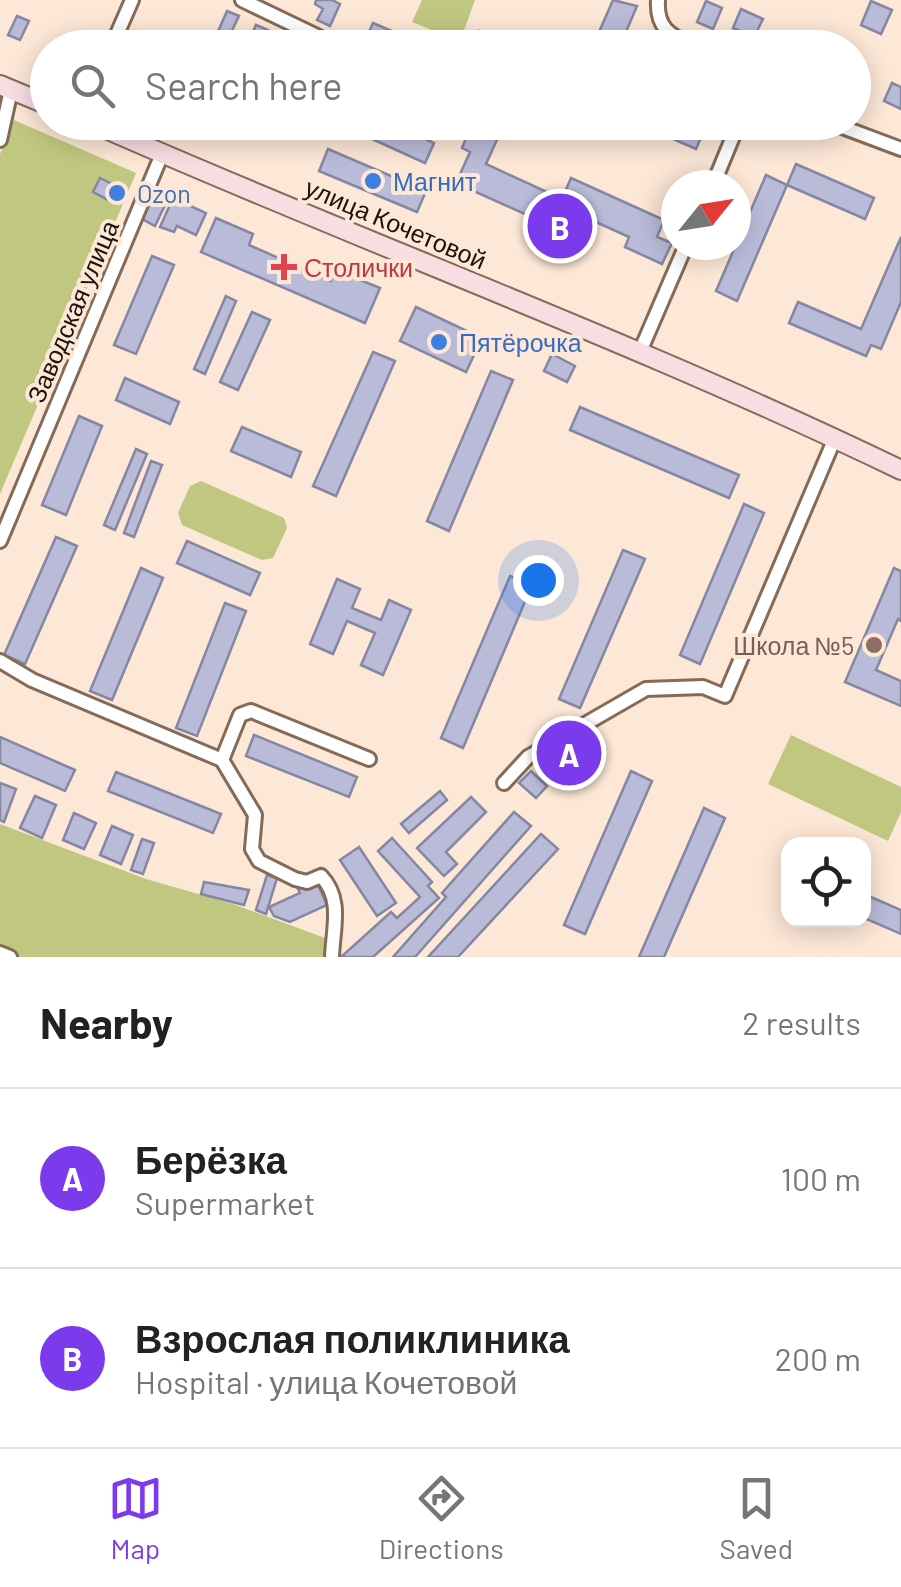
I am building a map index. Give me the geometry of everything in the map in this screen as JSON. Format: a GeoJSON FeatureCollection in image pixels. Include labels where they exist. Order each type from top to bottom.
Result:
{"type":"FeatureCollection","features":[{"type":"Feature","properties":{"kind":"main road"},"geometry":{"type":"LineString","coordinates":[[6,87],[30,97]]}},
{"type":"Feature","properties":{"kind":"main road","name":"улица Кочетовой"},"geometry":{"type":"LineString","coordinates":[[130,140],[639,354],[901,470]]}},
{"type":"Feature","properties":{"kind":"street"},"geometry":{"type":"LineString","coordinates":[[119,30],[132,0]]}},
{"type":"Feature","properties":{"kind":"street"},"geometry":{"type":"LineString","coordinates":[[242,0],[304,30]]}},
{"type":"Feature","properties":{"kind":"street"},"geometry":{"type":"LineString","coordinates":[[658,0],[660,25],[665,30]]}},
{"type":"Feature","properties":{"kind":"street"},"geometry":{"type":"LineString","coordinates":[[0,140],[6,87]]}},
{"type":"Feature","properties":{"kind":"street"},"geometry":{"type":"LineString","coordinates":[[871,138],[901,149]]}},
{"type":"Feature","properties":{"kind":"street"},"geometry":{"type":"LineString","coordinates":[[719,170],[732,140]]}},
{"type":"Feature","properties":{"kind":"street","name":"Заводская улица"},"geometry":{"type":"LineString","coordinates":[[0,541],[162,154]]}},
{"type":"Feature","properties":{"kind":"street"},"geometry":{"type":"LineString","coordinates":[[639,354],[680,260]]}},
{"type":"Feature","properties":{"kind":"street"},"geometry":{"type":"LineString","coordinates":[[504,783],[528,757],[646,689],[703,687],[725,696],[835,438]]}},
{"type":"Feature","properties":{"kind":"street"},"geometry":{"type":"LineString","coordinates":[[0,662],[32,680],[222,760],[255,814],[252,848],[259,861],[295,880],[307,882],[321,876],[330,886],[336,906],[332,957]]}},
{"type":"Feature","properties":{"kind":"street"},"geometry":{"type":"LineString","coordinates":[[222,760],[240,715],[251,711],[369,759]]}},
{"type":"Feature","properties":{"kind":"street"},"geometry":{"type":"LineString","coordinates":[[0,953],[10,957]]}},
{"type":"Feature","properties":{"kind":"green space"},"geometry":{"type":"Polygon","coordinates":[[[422,0],[475,0],[464,30],[432,30],[412,22],[422,0]]]}},
{"type":"Feature","properties":{"kind":"green space"},"geometry":{"type":"Polygon","coordinates":[[[14,120],[30,127],[30,140],[60,140],[136,173],[0,494],[0,154],[14,120]]]}},
{"type":"Feature","properties":{"kind":"green space"},"geometry":{"type":"Polygon","coordinates":[[[201,481],[284,518],[287,528],[273,558],[262,560],[182,525],[178,513],[190,486],[201,481]]]}},
{"type":"Feature","properties":{"kind":"green space"},"geometry":{"type":"Polygon","coordinates":[[[791,735],[901,787],[901,812],[888,841],[768,784],[791,735]]]}},
{"type":"Feature","properties":{"kind":"green space"},"geometry":{"type":"Polygon","coordinates":[[[0,824],[146,879],[233,904],[325,938],[324,957],[0,957],[0,824]]]}},
{"type":"Feature","properties":{"kind":"building"},"geometry":{"type":"Polygon","coordinates":[[[316,0],[340,4],[330,26],[317,20],[323,9],[315,4],[316,0]]]}},
{"type":"Feature","properties":{"kind":"building"},"geometry":{"type":"Polygon","coordinates":[[[613,0],[637,6],[627,30],[600,30],[613,0]]]}},
{"type":"Feature","properties":{"kind":"building"},"geometry":{"type":"Polygon","coordinates":[[[706,1],[722,8],[713,29],[697,22],[706,1]]]}},
{"type":"Feature","properties":{"kind":"building"},"geometry":{"type":"Polygon","coordinates":[[[871,1],[892,10],[881,34],[861,25],[871,1]]]}},
{"type":"Feature","properties":{"kind":"building"},"geometry":{"type":"Polygon","coordinates":[[[741,9],[763,19],[758,30],[733,28],[741,9]]]}},
{"type":"Feature","properties":{"kind":"building"},"geometry":{"type":"Polygon","coordinates":[[[227,11],[239,16],[232,30],[219,30],[227,11]]]}},
{"type":"Feature","properties":{"kind":"building"},"geometry":{"type":"Polygon","coordinates":[[[17,16],[29,21],[20,40],[8,35],[17,16]]]}},
{"type":"Feature","properties":{"kind":"building"},"geometry":{"type":"Polygon","coordinates":[[[373,23],[389,30],[370,30],[373,23]]]}},
{"type":"Feature","properties":{"kind":"building"},"geometry":{"type":"Polygon","coordinates":[[[892,83],[901,87],[901,109],[884,101],[892,83]]]}},
{"type":"Feature","properties":{"kind":"building"},"geometry":{"type":"Polygon","coordinates":[[[374,140],[428,140],[434,143],[425,163],[374,140]]]}},
{"type":"Feature","properties":{"kind":"building"},"geometry":{"type":"Polygon","coordinates":[[[465,140],[497,140],[486,164],[562,199],[571,178],[661,219],[657,237],[661,239],[662,264],[625,247],[629,237],[574,212],[565,232],[456,183],[470,152],[462,148],[465,140]]]}},
{"type":"Feature","properties":{"kind":"building"},"geometry":{"type":"Polygon","coordinates":[[[676,140],[700,140],[696,149],[676,140]]]}},
{"type":"Feature","properties":{"kind":"building","name":"Магнит"},"geometry":{"type":"Polygon","coordinates":[[[328,149],[426,191],[417,212],[319,171],[328,149]]]}},
{"type":"Feature","properties":{"kind":"building"},"geometry":{"type":"Polygon","coordinates":[[[796,164],[874,198],[865,219],[787,185],[796,164]]]}},
{"type":"Feature","properties":{"kind":"building"},"geometry":{"type":"Polygon","coordinates":[[[766,175],[787,185],[737,301],[716,291],[729,260],[751,260],[751,210],[766,175]]]}},
{"type":"Feature","properties":{"kind":"building"},"geometry":{"type":"Polygon","coordinates":[[[100,178],[122,189],[114,203],[93,192],[100,178]]]}},
{"type":"Feature","properties":{"kind":"building"},"geometry":{"type":"Polygon","coordinates":[[[151,196],[166,203],[155,226],[140,218],[151,196]]]}},
{"type":"Feature","properties":{"kind":"building"},"geometry":{"type":"Polygon","coordinates":[[[173,198],[206,213],[196,235],[177,226],[174,232],[160,227],[173,198]]]}},
{"type":"Feature","properties":{"kind":"building"},"geometry":{"type":"Polygon","coordinates":[[[216,218],[253,234],[249,245],[331,281],[336,270],[380,288],[365,323],[201,252],[216,218]]]}},
{"type":"Feature","properties":{"kind":"building"},"geometry":{"type":"Polygon","coordinates":[[[901,237],[901,302],[881,349],[871,345],[866,356],[789,323],[798,302],[861,329],[901,237]]]}},
{"type":"Feature","properties":{"kind":"building"},"geometry":{"type":"Polygon","coordinates":[[[152,256],[174,265],[136,354],[114,345],[152,256]]]}},
{"type":"Feature","properties":{"kind":"building"},"geometry":{"type":"Polygon","coordinates":[[[226,296],[236,301],[205,374],[194,369],[226,296]]]}},
{"type":"Feature","properties":{"kind":"building"},"geometry":{"type":"Polygon","coordinates":[[[416,307],[482,338],[466,372],[400,341],[416,307]]]}},
{"type":"Feature","properties":{"kind":"building"},"geometry":{"type":"Polygon","coordinates":[[[252,312],[270,320],[238,390],[220,382],[252,312]]]}},
{"type":"Feature","properties":{"kind":"building"},"geometry":{"type":"Polygon","coordinates":[[[373,352],[395,361],[336,496],[313,486],[373,352]]]}},
{"type":"Feature","properties":{"kind":"building"},"geometry":{"type":"Polygon","coordinates":[[[552,354],[575,366],[567,382],[544,371],[552,354]]]}},
{"type":"Feature","properties":{"kind":"building"},"geometry":{"type":"Polygon","coordinates":[[[491,371],[513,380],[449,531],[427,521],[491,371]]]}},
{"type":"Feature","properties":{"kind":"building"},"geometry":{"type":"Polygon","coordinates":[[[125,378],[179,402],[170,424],[116,400],[125,378]]]}},
{"type":"Feature","properties":{"kind":"building"},"geometry":{"type":"Polygon","coordinates":[[[580,407],[739,475],[729,498],[570,430],[580,407]]]}},
{"type":"Feature","properties":{"kind":"building"},"geometry":{"type":"Polygon","coordinates":[[[79,416],[102,426],[66,515],[42,505],[79,416]]]}},
{"type":"Feature","properties":{"kind":"building"},"geometry":{"type":"Polygon","coordinates":[[[242,427],[301,452],[291,477],[231,451],[242,427]]]}},
{"type":"Feature","properties":{"kind":"building"},"geometry":{"type":"Polygon","coordinates":[[[136,449],[147,454],[115,530],[104,525],[136,449]]]}},
{"type":"Feature","properties":{"kind":"building"},"geometry":{"type":"Polygon","coordinates":[[[151,461],[162,465],[134,537],[124,533],[151,461]]]}},
{"type":"Feature","properties":{"kind":"building"},"geometry":{"type":"Polygon","coordinates":[[[744,504],[764,513],[700,664],[680,655],[744,504]]]}},
{"type":"Feature","properties":{"kind":"building"},"geometry":{"type":"Polygon","coordinates":[[[56,537],[77,546],[25,664],[4,655],[56,537]]]}},
{"type":"Feature","properties":{"kind":"building"},"geometry":{"type":"Polygon","coordinates":[[[187,541],[260,573],[250,595],[177,563],[187,541]]]}},
{"type":"Feature","properties":{"kind":"building"},"geometry":{"type":"Polygon","coordinates":[[[623,550],[645,559],[580,708],[559,699],[623,550]]]}},
{"type":"Feature","properties":{"kind":"building"},"geometry":{"type":"Polygon","coordinates":[[[141,568],[163,578],[112,700],[90,691],[141,568]]]}},
{"type":"Feature","properties":{"kind":"building","name":"Школа №5"},"geometry":{"type":"Polygon","coordinates":[[[894,568],[901,571],[901,621],[898,619],[876,670],[901,681],[901,706],[845,682],[894,568]]]}},
{"type":"Feature","properties":{"kind":"building"},"geometry":{"type":"Polygon","coordinates":[[[510,576],[532,585],[463,748],[441,738],[510,576]]]}},
{"type":"Feature","properties":{"kind":"building"},"geometry":{"type":"Polygon","coordinates":[[[337,579],[360,589],[352,608],[381,620],[389,600],[411,610],[383,675],[361,665],[375,633],[347,621],[333,654],[310,644],[337,579]]]}},
{"type":"Feature","properties":{"kind":"building"},"geometry":{"type":"Polygon","coordinates":[[[225,603],[246,611],[197,736],[176,728],[225,603]]]}},
{"type":"Feature","properties":{"kind":"building"},"geometry":{"type":"Polygon","coordinates":[[[254,735],[357,777],[349,797],[246,756],[254,735]]]}},
{"type":"Feature","properties":{"kind":"building"},"geometry":{"type":"Polygon","coordinates":[[[0,737],[75,770],[65,791],[0,763],[0,737]]]}},
{"type":"Feature","properties":{"kind":"building"},"geometry":{"type":"Polygon","coordinates":[[[577,739],[586,754],[560,768],[552,753],[577,739]]]}},
{"type":"Feature","properties":{"kind":"building"},"geometry":{"type":"Polygon","coordinates":[[[531,771],[547,786],[536,798],[519,783],[531,771]]]}},
{"type":"Feature","properties":{"kind":"building"},"geometry":{"type":"Polygon","coordinates":[[[631,771],[652,781],[585,934],[564,925],[631,771]]]}},
{"type":"Feature","properties":{"kind":"building"},"geometry":{"type":"Polygon","coordinates":[[[116,772],[221,814],[213,833],[108,791],[116,772]]]}},
{"type":"Feature","properties":{"kind":"building"},"geometry":{"type":"Polygon","coordinates":[[[0,783],[16,789],[4,822],[0,820],[0,783]]]}},
{"type":"Feature","properties":{"kind":"building"},"geometry":{"type":"Polygon","coordinates":[[[440,791],[447,800],[409,833],[401,824],[440,791]]]}},
{"type":"Feature","properties":{"kind":"building"},"geometry":{"type":"Polygon","coordinates":[[[35,796],[56,805],[42,838],[20,828],[35,796]]]}},
{"type":"Feature","properties":{"kind":"building"},"geometry":{"type":"Polygon","coordinates":[[[471,797],[486,812],[446,852],[457,864],[444,876],[417,848],[471,797]]]}},
{"type":"Feature","properties":{"kind":"building"},"geometry":{"type":"Polygon","coordinates":[[[704,808],[725,818],[664,957],[639,957],[704,808]]]}},
{"type":"Feature","properties":{"kind":"building"},"geometry":{"type":"Polygon","coordinates":[[[514,812],[531,826],[415,957],[393,957],[446,897],[442,893],[514,812]]]}},
{"type":"Feature","properties":{"kind":"building"},"geometry":{"type":"Polygon","coordinates":[[[74,813],[96,823],[84,849],[63,840],[74,813]]]}},
{"type":"Feature","properties":{"kind":"building"},"geometry":{"type":"Polygon","coordinates":[[[112,826],[133,835],[121,864],[100,855],[112,826]]]}},
{"type":"Feature","properties":{"kind":"building"},"geometry":{"type":"Polygon","coordinates":[[[541,834],[558,849],[458,957],[428,957],[541,834]]]}},
{"type":"Feature","properties":{"kind":"building"},"geometry":{"type":"Polygon","coordinates":[[[392,838],[432,882],[428,886],[439,898],[373,957],[341,957],[391,912],[397,918],[420,897],[378,851],[392,838]]]}},
{"type":"Feature","properties":{"kind":"building"},"geometry":{"type":"Polygon","coordinates":[[[142,839],[154,843],[143,874],[131,870],[142,839]]]}},
{"type":"Feature","properties":{"kind":"building"},"geometry":{"type":"Polygon","coordinates":[[[359,847],[396,903],[377,916],[340,860],[359,847]]]}},
{"type":"Feature","properties":{"kind":"building"},"geometry":{"type":"Polygon","coordinates":[[[267,875],[277,878],[266,914],[256,910],[267,875]]]}},
{"type":"Feature","properties":{"kind":"building"},"geometry":{"type":"Polygon","coordinates":[[[204,882],[249,890],[244,905],[201,894],[204,882]]]}},
{"type":"Feature","properties":{"kind":"building"},"geometry":{"type":"Polygon","coordinates":[[[309,882],[311,888],[318,885],[327,905],[290,922],[274,916],[269,907],[300,893],[297,887],[309,882]]]}},
{"type":"Feature","properties":{"kind":"building"},"geometry":{"type":"Polygon","coordinates":[[[871,897],[901,910],[901,934],[871,921],[871,897]]]}},
{"type":"Feature","properties":{"kind":"place","name":"Магнит"},"geometry":{"type":"Point","coordinates":[373,181]}},
{"type":"Feature","properties":{"kind":"place","name":"Ozon"},"geometry":{"type":"Point","coordinates":[117,193]}},
{"type":"Feature","properties":{"kind":"place","name":"Взрослая поликлиника"},"geometry":{"type":"Point","coordinates":[560,226]}},
{"type":"Feature","properties":{"kind":"place","name":"Столички"},"geometry":{"type":"Point","coordinates":[284,267]}},
{"type":"Feature","properties":{"kind":"place","name":"Пятёрочка"},"geometry":{"type":"Point","coordinates":[439,342]}},
{"type":"Feature","properties":{"kind":"place","name":"Школа №5"},"geometry":{"type":"Point","coordinates":[874,645]}},
{"type":"Feature","properties":{"kind":"place","name":"Берёзка"},"geometry":{"type":"Point","coordinates":[569,753]}}]}
